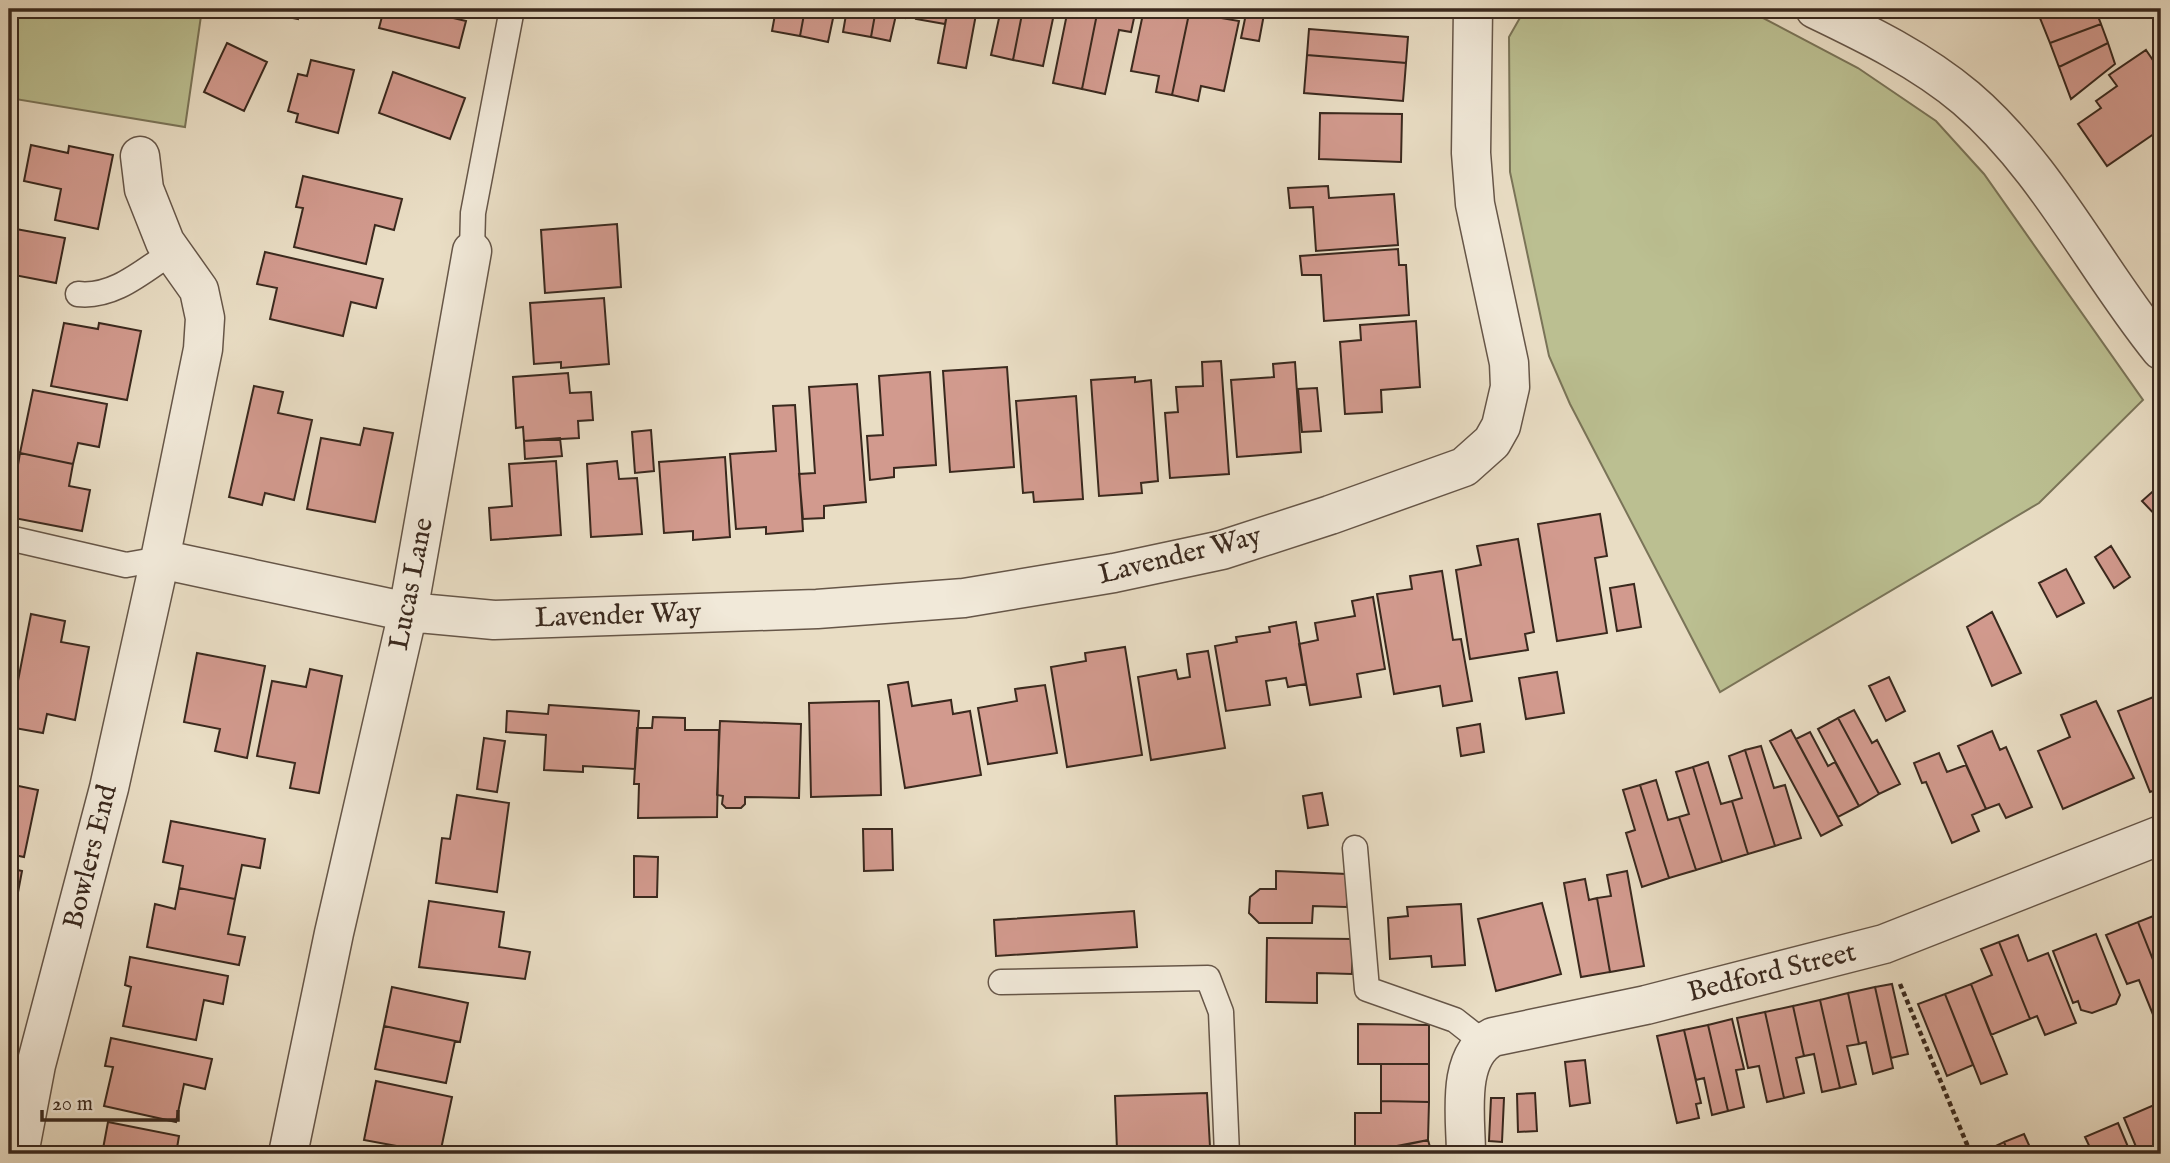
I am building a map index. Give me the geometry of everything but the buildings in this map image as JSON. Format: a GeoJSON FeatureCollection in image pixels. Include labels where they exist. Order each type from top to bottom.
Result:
{"type":"FeatureCollection","features":[{"type":"Feature","properties":{"kind":"street","name":"Lavender Way"},"geometry":{"type":"LineString","coordinates":[[408,612],[494,620],[656,616],[817,609],[964,598],[1102,576],[1222,550],[1464,467],[1492,442],[1508,409],[1510,387],[1509,363],[1475,204],[1471,153],[1473,9]]}},
{"type":"Feature","properties":{"kind":"street"},"geometry":{"type":"LineString","coordinates":[[1815,9],[1868,20],[1967,99],[2013,148],[2161,350]]}},
{"type":"Feature","properties":{"kind":"street","name":"Bowlers End"},"geometry":{"type":"LineString","coordinates":[[19,1154],[36,1065],[109,788],[203,349],[205,318],[199,290],[165,243],[144,189],[140,156]]}},
{"type":"Feature","properties":{"kind":"street","name":"Lucas Lane"},"geometry":{"type":"LineString","coordinates":[[288,1154],[337,920],[408,612],[472,251]]}},
{"type":"Feature","properties":{"kind":"street"},"geometry":{"type":"LineString","coordinates":[[160,559],[408,612]]}},
{"type":"Feature","properties":{"kind":"street","name":"Bedford Street"},"geometry":{"type":"LineString","coordinates":[[1483,1042],[1500,1035],[1646,1005],[1884,944],[2161,835]]}},
{"type":"Feature","properties":{"kind":"street"},"geometry":{"type":"LineString","coordinates":[[1466,1154],[1468,1073],[1483,1042]]}},
{"type":"Feature","properties":{"kind":"lane","name":"Lucas Lane"},"geometry":{"type":"LineString","coordinates":[[472,251],[474,213],[512,9]]}},
{"type":"Feature","properties":{"kind":"lane"},"geometry":{"type":"LineString","coordinates":[[78,294],[93,296],[112,291],[172,252]]}},
{"type":"Feature","properties":{"kind":"lane"},"geometry":{"type":"LineString","coordinates":[[9,538],[126,565],[160,559]]}},
{"type":"Feature","properties":{"kind":"lane"},"geometry":{"type":"LineString","coordinates":[[1355,848],[1367,989],[1455,1020],[1483,1042]]}},
{"type":"Feature","properties":{"kind":"lane"},"geometry":{"type":"LineString","coordinates":[[1001,982],[1208,978],[1221,1012],[1227,1154]]}},
{"type":"Feature","properties":{"kind":"path"},"geometry":{"type":"LineString","coordinates":[[1884,944],[1971,1154]]}},
{"type":"Feature","properties":{"kind":"green space"},"geometry":{"type":"Polygon","coordinates":[[[9,9],[202,9],[185,127],[9,98],[9,9]]]}},
{"type":"Feature","properties":{"kind":"green space"},"geometry":{"type":"Polygon","coordinates":[[[1525,9],[1746,9],[1858,68],[1936,121],[1984,174],[2143,400],[2039,503],[1720,692],[1570,404],[1549,356],[1510,172],[1509,37],[1525,9]]]}}]}
